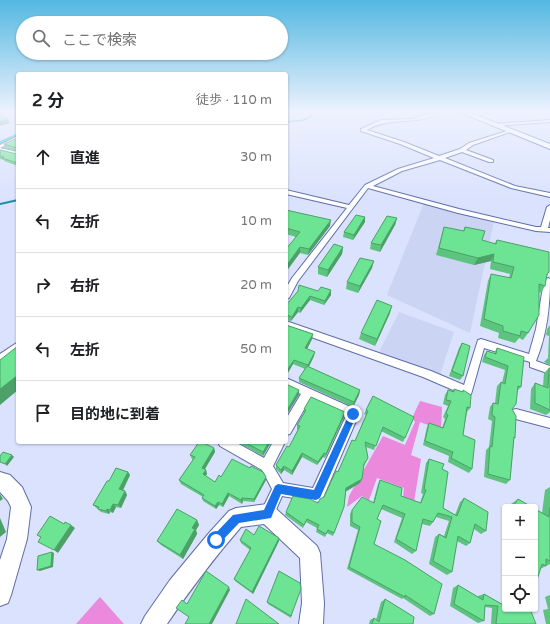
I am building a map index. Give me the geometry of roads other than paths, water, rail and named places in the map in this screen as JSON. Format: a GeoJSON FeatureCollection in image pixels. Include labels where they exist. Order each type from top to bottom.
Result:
{"type":"FeatureCollection","features":[{"type":"Feature","properties":{"kind":"street"},"geometry":{"type":"LineString","coordinates":[[0,148],[11,142]]}},
{"type":"Feature","properties":{"kind":"street"},"geometry":{"type":"LineString","coordinates":[[402,142],[507,185],[550,195]]}},
{"type":"Feature","properties":{"kind":"street"},"geometry":{"type":"LineString","coordinates":[[288,292],[295,280],[368,186],[400,170],[423,164],[462,150],[476,142]]}},
{"type":"Feature","properties":{"kind":"street"},"geometry":{"type":"LineString","coordinates":[[537,142],[550,147]]}},
{"type":"Feature","properties":{"kind":"street"},"geometry":{"type":"LineString","coordinates":[[0,148],[16,153]]}},
{"type":"Feature","properties":{"kind":"street"},"geometry":{"type":"LineString","coordinates":[[462,150],[491,161]]}},
{"type":"Feature","properties":{"kind":"street"},"geometry":{"type":"LineString","coordinates":[[368,186],[458,211],[547,230],[550,207]]}},
{"type":"Feature","properties":{"kind":"street"},"geometry":{"type":"LineString","coordinates":[[288,192],[351,207]]}},
{"type":"Feature","properties":{"kind":"street"},"geometry":{"type":"LineString","coordinates":[[288,278],[295,280]]}},
{"type":"Feature","properties":{"kind":"street"},"geometry":{"type":"LineString","coordinates":[[288,325],[427,374],[467,391],[481,343],[532,359],[546,326],[548,281]]}},
{"type":"Feature","properties":{"kind":"street"},"geometry":{"type":"LineString","coordinates":[[0,360],[16,348]]}},
{"type":"Feature","properties":{"kind":"street"},"geometry":{"type":"LineString","coordinates":[[534,364],[550,370]]}},
{"type":"Feature","properties":{"kind":"street"},"geometry":{"type":"LineString","coordinates":[[278,489],[316,495],[353,414],[288,383]]}},
{"type":"Feature","properties":{"kind":"street"},"geometry":{"type":"LineString","coordinates":[[288,427],[308,392]]}},
{"type":"Feature","properties":{"kind":"street"},"geometry":{"type":"LineString","coordinates":[[516,414],[550,423]]}},
{"type":"Feature","properties":{"kind":"street"},"geometry":{"type":"LineString","coordinates":[[228,444],[266,466],[278,489]]}},
{"type":"Feature","properties":{"kind":"street"},"geometry":{"type":"LineString","coordinates":[[266,466],[278,444]]}},
{"type":"Feature","properties":{"kind":"street"},"geometry":{"type":"LineString","coordinates":[[0,481],[3,482],[14,494],[21,507],[17,539],[0,595]]}},
{"type":"Feature","properties":{"kind":"street"},"geometry":{"type":"LineString","coordinates":[[267,514],[278,489]]}},
{"type":"Feature","properties":{"kind":"street"},"geometry":{"type":"LineString","coordinates":[[153,624],[182,582],[236,518],[267,514],[310,553],[313,603],[311,624]]}},
{"type":"Feature","properties":{"kind":"waterway"},"geometry":{"type":"LineString","coordinates":[[0,144],[4,142]]}},
{"type":"Feature","properties":{"kind":"waterway"},"geometry":{"type":"LineString","coordinates":[[0,204],[16,200]]}}]}
